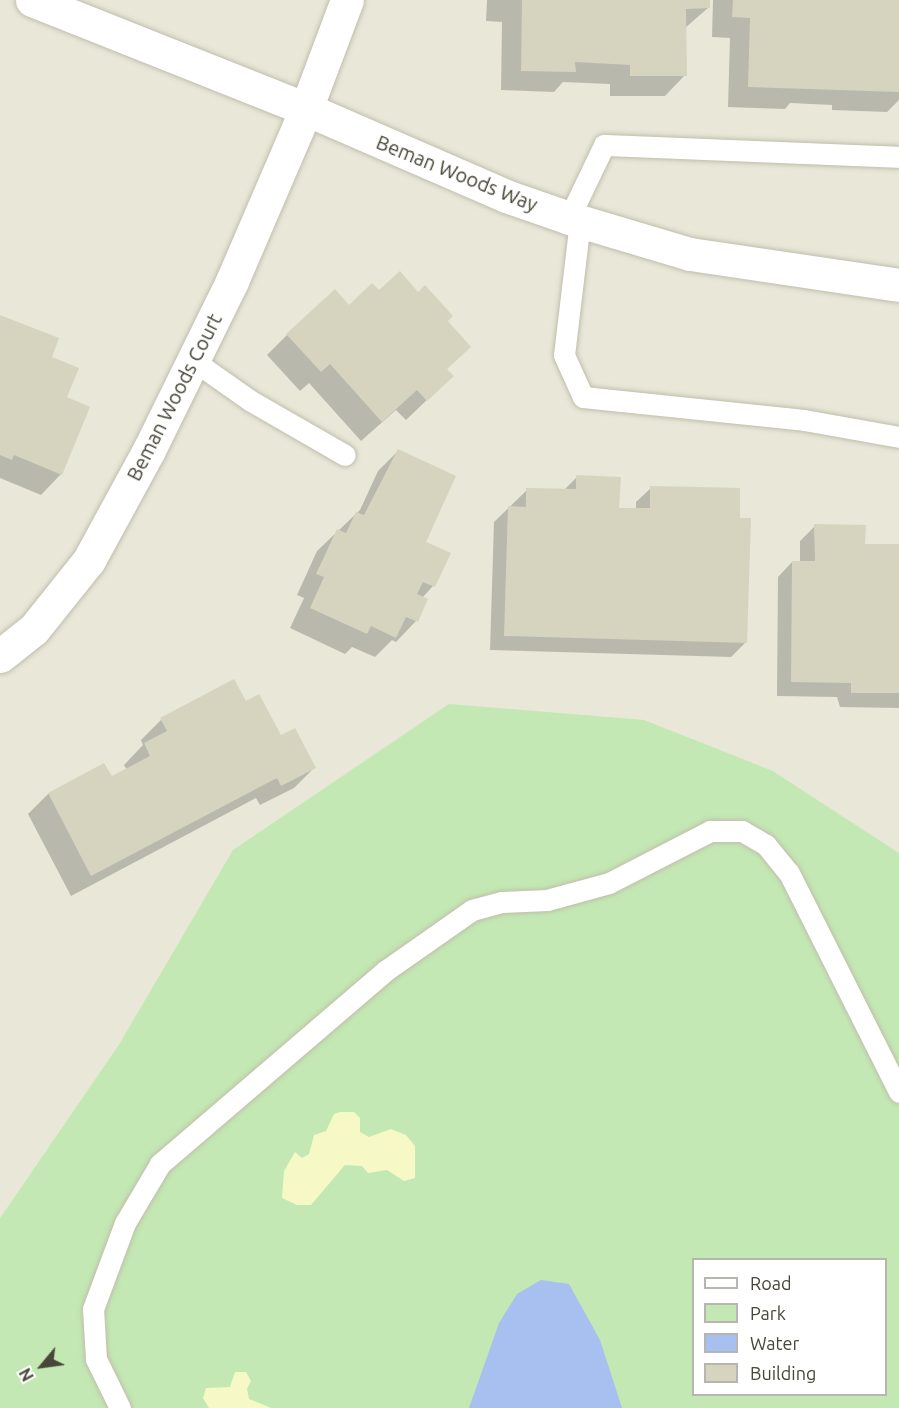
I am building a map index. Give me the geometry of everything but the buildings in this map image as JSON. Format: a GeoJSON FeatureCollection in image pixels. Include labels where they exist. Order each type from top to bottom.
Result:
{"type":"FeatureCollection","features":[{"type":"Feature","properties":{"kind":"street","name":"Beman Woods Way"},"geometry":{"type":"LineString","coordinates":[[32,0],[306,110],[506,196],[575,219],[690,254],[899,285]]}},
{"type":"Feature","properties":{"kind":"street","name":"Beman Woods Court"},"geometry":{"type":"LineString","coordinates":[[0,656],[34,629],[89,560],[194,361],[306,110],[347,0]]}},
{"type":"Feature","properties":{"kind":"lane"},"geometry":{"type":"LineString","coordinates":[[899,157],[604,145],[575,219],[564,355],[583,397],[804,420],[899,437]]}},
{"type":"Feature","properties":{"kind":"lane"},"geometry":{"type":"LineString","coordinates":[[194,361],[251,401],[345,455]]}},
{"type":"Feature","properties":{"kind":"lane"},"geometry":{"type":"LineString","coordinates":[[120,1408],[96,1359],[93,1309],[125,1223],[160,1164],[385,971],[472,910],[502,902],[547,900],[609,883],[710,831],[742,831],[766,845],[789,873],[899,1092]]}},
{"type":"Feature","properties":{"kind":"shaded area"},"geometry":{"type":"Polygon","coordinates":[[[0,0],[899,0],[899,853],[773,771],[120,1043],[0,1218],[0,0]]]}},
{"type":"Feature","properties":{"kind":"green space"},"geometry":{"type":"Polygon","coordinates":[[[449,704],[644,720],[773,771],[899,853],[899,1408],[0,1408],[0,1218],[120,1043],[233,850],[449,704]]]}},
{"type":"Feature","properties":{"kind":"sand"},"geometry":{"type":"Polygon","coordinates":[[[354,1112],[360,1118],[360,1132],[369,1137],[391,1129],[406,1135],[415,1146],[415,1178],[404,1181],[387,1170],[368,1173],[362,1166],[345,1165],[311,1205],[297,1205],[282,1198],[284,1171],[295,1152],[302,1158],[309,1154],[314,1135],[326,1131],[334,1114],[354,1112]]]}},
{"type":"Feature","properties":{"kind":"sand"},"geometry":{"type":"Polygon","coordinates":[[[235,1372],[246,1372],[251,1381],[247,1389],[249,1399],[271,1408],[209,1408],[203,1398],[206,1388],[230,1387],[235,1372]]]}},
{"type":"Feature","properties":{"kind":"water"},"geometry":{"type":"Polygon","coordinates":[[[541,1280],[569,1284],[600,1340],[622,1408],[469,1408],[499,1323],[517,1294],[541,1280]]]}}]}
